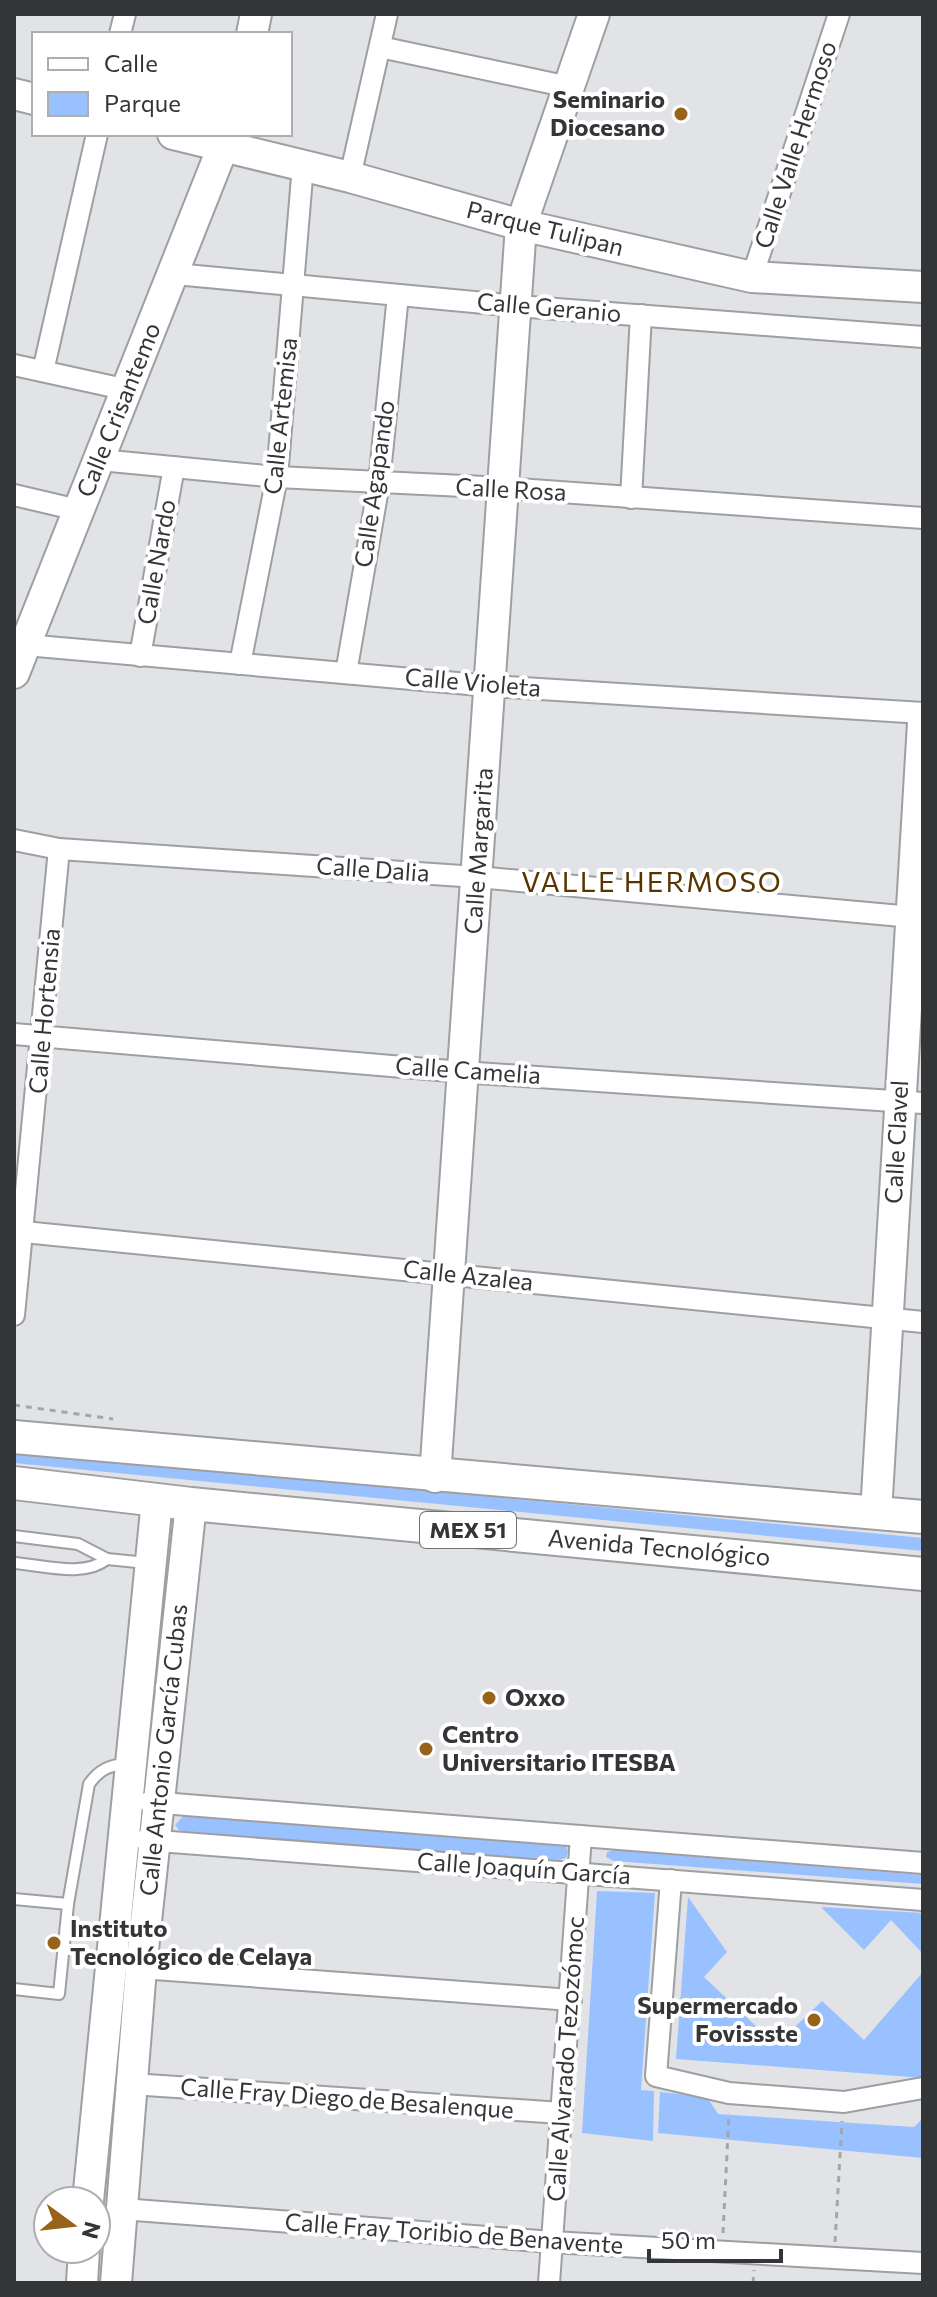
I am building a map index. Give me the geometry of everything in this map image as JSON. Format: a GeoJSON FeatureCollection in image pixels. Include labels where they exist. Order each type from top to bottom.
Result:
{"type":"FeatureCollection","features":[{"type":"Feature","properties":{"kind":"main road","name":"Calle Margarita"},"geometry":{"type":"LineString","coordinates":[[435,1477],[521,225],[594,14]]}},
{"type":"Feature","properties":{"kind":"main road","name":"Parque Tulipan"},"geometry":{"type":"LineString","coordinates":[[188,136],[226,141],[521,225],[752,277],[923,287]]}},
{"type":"Feature","properties":{"kind":"main road","name":"Calle Crisantemo"},"geometry":{"type":"LineString","coordinates":[[17,655],[100,460],[226,141]]}},
{"type":"Feature","properties":{"kind":"main road","name":"Calle Clavel"},"geometry":{"type":"LineString","coordinates":[[876,1513],[888,1319],[911,1102],[923,723]]}},
{"type":"Feature","properties":{"kind":"main road","name":"MEX 51"},"geometry":{"type":"LineString","coordinates":[[14,1437],[435,1477],[923,1517]]}},
{"type":"Feature","properties":{"kind":"main road","name":"Avenida Tecnológico"},"geometry":{"type":"LineString","coordinates":[[14,1483],[191,1504],[923,1574]]}},
{"type":"Feature","properties":{"kind":"main road","name":"Calle Antonio García Cubas"},"geometry":{"type":"LineString","coordinates":[[144,1802],[133,1763],[157,1500]]}},
{"type":"Feature","properties":{"kind":"main road","name":"Calle Antonio García Cubas"},"geometry":{"type":"LineString","coordinates":[[89,2185],[92,2148],[144,1802],[169,1701],[191,1504]]}},
{"type":"Feature","properties":{"kind":"main road"},"geometry":{"type":"LineString","coordinates":[[139,1696],[169,1701]]}},
{"type":"Feature","properties":{"kind":"main road","name":"Calle Antonio García Cubas"},"geometry":{"type":"LineString","coordinates":[[116,2283],[141,1968],[140,1840]]}},
{"type":"Feature","properties":{"kind":"main road"},"geometry":{"type":"LineString","coordinates":[[92,2148],[127,2150]]}},
{"type":"Feature","properties":{"kind":"street"},"geometry":{"type":"LineString","coordinates":[[350,177],[387,14]]}},
{"type":"Feature","properties":{"kind":"street","name":"Calle Valle Hermoso"},"geometry":{"type":"LineString","coordinates":[[752,277],[839,14]]}},
{"type":"Feature","properties":{"kind":"street"},"geometry":{"type":"LineString","coordinates":[[380,47],[569,87]]}},
{"type":"Feature","properties":{"kind":"street"},"geometry":{"type":"LineString","coordinates":[[43,371],[97,136]]}},
{"type":"Feature","properties":{"kind":"street","name":"Calle Artemisa"},"geometry":{"type":"LineString","coordinates":[[240,664],[277,477],[303,165]]}},
{"type":"Feature","properties":{"kind":"street","name":"Calle Geranio"},"geometry":{"type":"LineString","coordinates":[[175,274],[517,306],[923,337]]}},
{"type":"Feature","properties":{"kind":"street","name":"Calle Agapando"},"geometry":{"type":"LineString","coordinates":[[346,673],[379,483],[398,295]]}},
{"type":"Feature","properties":{"kind":"street"},"geometry":{"type":"LineString","coordinates":[[631,498],[641,315]]}},
{"type":"Feature","properties":{"kind":"street"},"geometry":{"type":"LineString","coordinates":[[14,365],[128,390]]}},
{"type":"Feature","properties":{"kind":"street","name":"Calle Rosa"},"geometry":{"type":"LineString","coordinates":[[100,460],[277,477],[505,488],[923,518]]}},
{"type":"Feature","properties":{"kind":"street","name":"Calle Nardo"},"geometry":{"type":"LineString","coordinates":[[140,656],[174,467]]}},
{"type":"Feature","properties":{"kind":"street"},"geometry":{"type":"LineString","coordinates":[[14,495],[78,510]]}},
{"type":"Feature","properties":{"kind":"street","name":"Calle Violeta"},"geometry":{"type":"LineString","coordinates":[[17,655],[140,656],[491,686],[923,713]]}},
{"type":"Feature","properties":{"kind":"street","name":"Calle Dalia"},"geometry":{"type":"LineString","coordinates":[[14,840],[59,849],[477,877],[917,917]]}},
{"type":"Feature","properties":{"kind":"street","name":"Calle Hortensia"},"geometry":{"type":"LineString","coordinates":[[14,1315],[18,1231],[43,1038],[59,849]]}},
{"type":"Feature","properties":{"kind":"street","name":"Calle Camelia"},"geometry":{"type":"LineString","coordinates":[[14,1034],[462,1072],[911,1102]]}},
{"type":"Feature","properties":{"kind":"street","name":"Calle Azalea"},"geometry":{"type":"LineString","coordinates":[[18,1231],[923,1322]]}},
{"type":"Feature","properties":{"kind":"street","name":"Calle Joaquín García"},"geometry":{"type":"LineString","coordinates":[[144,1802],[923,1863]]}},
{"type":"Feature","properties":{"kind":"street","name":"Calle Alvarado Tezozómoc"},"geometry":{"type":"LineString","coordinates":[[549,2283],[581,1836]]}},
{"type":"Feature","properties":{"kind":"street","name":"Calle Joaquín García"},"geometry":{"type":"LineString","coordinates":[[140,1840],[923,1900]]}},
{"type":"Feature","properties":{"kind":"street"},"geometry":{"type":"LineString","coordinates":[[671,1880],[656,2076],[729,2093],[844,2102],[923,2088]]}},
{"type":"Feature","properties":{"kind":"street"},"geometry":{"type":"LineString","coordinates":[[141,1968],[571,2000]]}},
{"type":"Feature","properties":{"kind":"street","name":"Calle Fray Diego de Besalenque"},"geometry":{"type":"LineString","coordinates":[[132,2084],[562,2113]]}},
{"type":"Feature","properties":{"kind":"street","name":"Calle Fray Toribio de Benavente"},"geometry":{"type":"LineString","coordinates":[[122,2209],[552,2242],[923,2263]]}},
{"type":"Feature","properties":{"kind":"lane"},"geometry":{"type":"LineString","coordinates":[[14,1536],[78,1544],[107,1559],[151,1563]]}},
{"type":"Feature","properties":{"kind":"lane"},"geometry":{"type":"LineString","coordinates":[[14,1563],[83,1569],[96,1568],[107,1559]]}},
{"type":"Feature","properties":{"kind":"lane"},"geometry":{"type":"LineString","coordinates":[[14,1989],[59,1994],[68,1904],[89,1784],[97,1772],[114,1764],[133,1763]]}},
{"type":"Feature","properties":{"kind":"lane"},"geometry":{"type":"LineString","coordinates":[[14,1899],[68,1904]]}},
{"type":"Feature","properties":{"kind":"path"},"geometry":{"type":"LineString","coordinates":[[722,2252],[729,2093]]}},
{"type":"Feature","properties":{"kind":"path"},"geometry":{"type":"LineString","coordinates":[[834,2258],[844,2102]]}},
{"type":"Feature","properties":{"kind":"green space"},"geometry":{"type":"Polygon","coordinates":[[[14,1451],[923,1538],[923,1551],[14,1463],[14,1451]]]}},
{"type":"Feature","properties":{"kind":"green space"},"geometry":{"type":"Polygon","coordinates":[[[186,1813],[561,1844],[568,1851],[566,1858],[558,1860],[183,1835],[175,1825],[186,1813]]]}},
{"type":"Feature","properties":{"kind":"green space"},"geometry":{"type":"Polygon","coordinates":[[[614,1850],[923,1875],[923,1884],[614,1861],[606,1857],[607,1852],[614,1850]]]}},
{"type":"Feature","properties":{"kind":"green space"},"geometry":{"type":"Polygon","coordinates":[[[597,1891],[655,1893],[641,2090],[654,2091],[653,2141],[582,2133],[597,1891]]]}},
{"type":"Feature","properties":{"kind":"green space"},"geometry":{"type":"Polygon","coordinates":[[[688,1897],[727,1952],[704,1977],[776,2045],[822,2001],[864,2040],[923,1972],[923,2078],[676,2059],[688,1897]]]}},
{"type":"Feature","properties":{"kind":"green space"},"geometry":{"type":"Polygon","coordinates":[[[821,1907],[923,1913],[923,1954],[891,1920],[864,1950],[821,1907]]]}},
{"type":"Feature","properties":{"kind":"green space"},"geometry":{"type":"Polygon","coordinates":[[[660,2092],[707,2097],[718,2114],[914,2127],[923,2118],[923,2158],[658,2133],[660,2092]]]}},
{"type":"Feature","properties":{"kind":"place","name":"Seminario Diocesano"},"geometry":{"type":"Point","coordinates":[681,114]}},
{"type":"Feature","properties":{"kind":"place","name":"Oxxo"},"geometry":{"type":"Point","coordinates":[489,1698]}},
{"type":"Feature","properties":{"kind":"place","name":"Centro Universitario ITESBA"},"geometry":{"type":"Point","coordinates":[426,1749]}},
{"type":"Feature","properties":{"kind":"place","name":"Instituto Tecnológico de Celaya"},"geometry":{"type":"Point","coordinates":[54,1943]}},
{"type":"Feature","properties":{"kind":"place","name":"Supermercado Fovissste"},"geometry":{"type":"Point","coordinates":[814,2020]}},
{"type":"Feature","properties":{"kind":"district","name":"VALLE HERMOSO"},"geometry":{"type":"Point","coordinates":[652,882]}}]}
